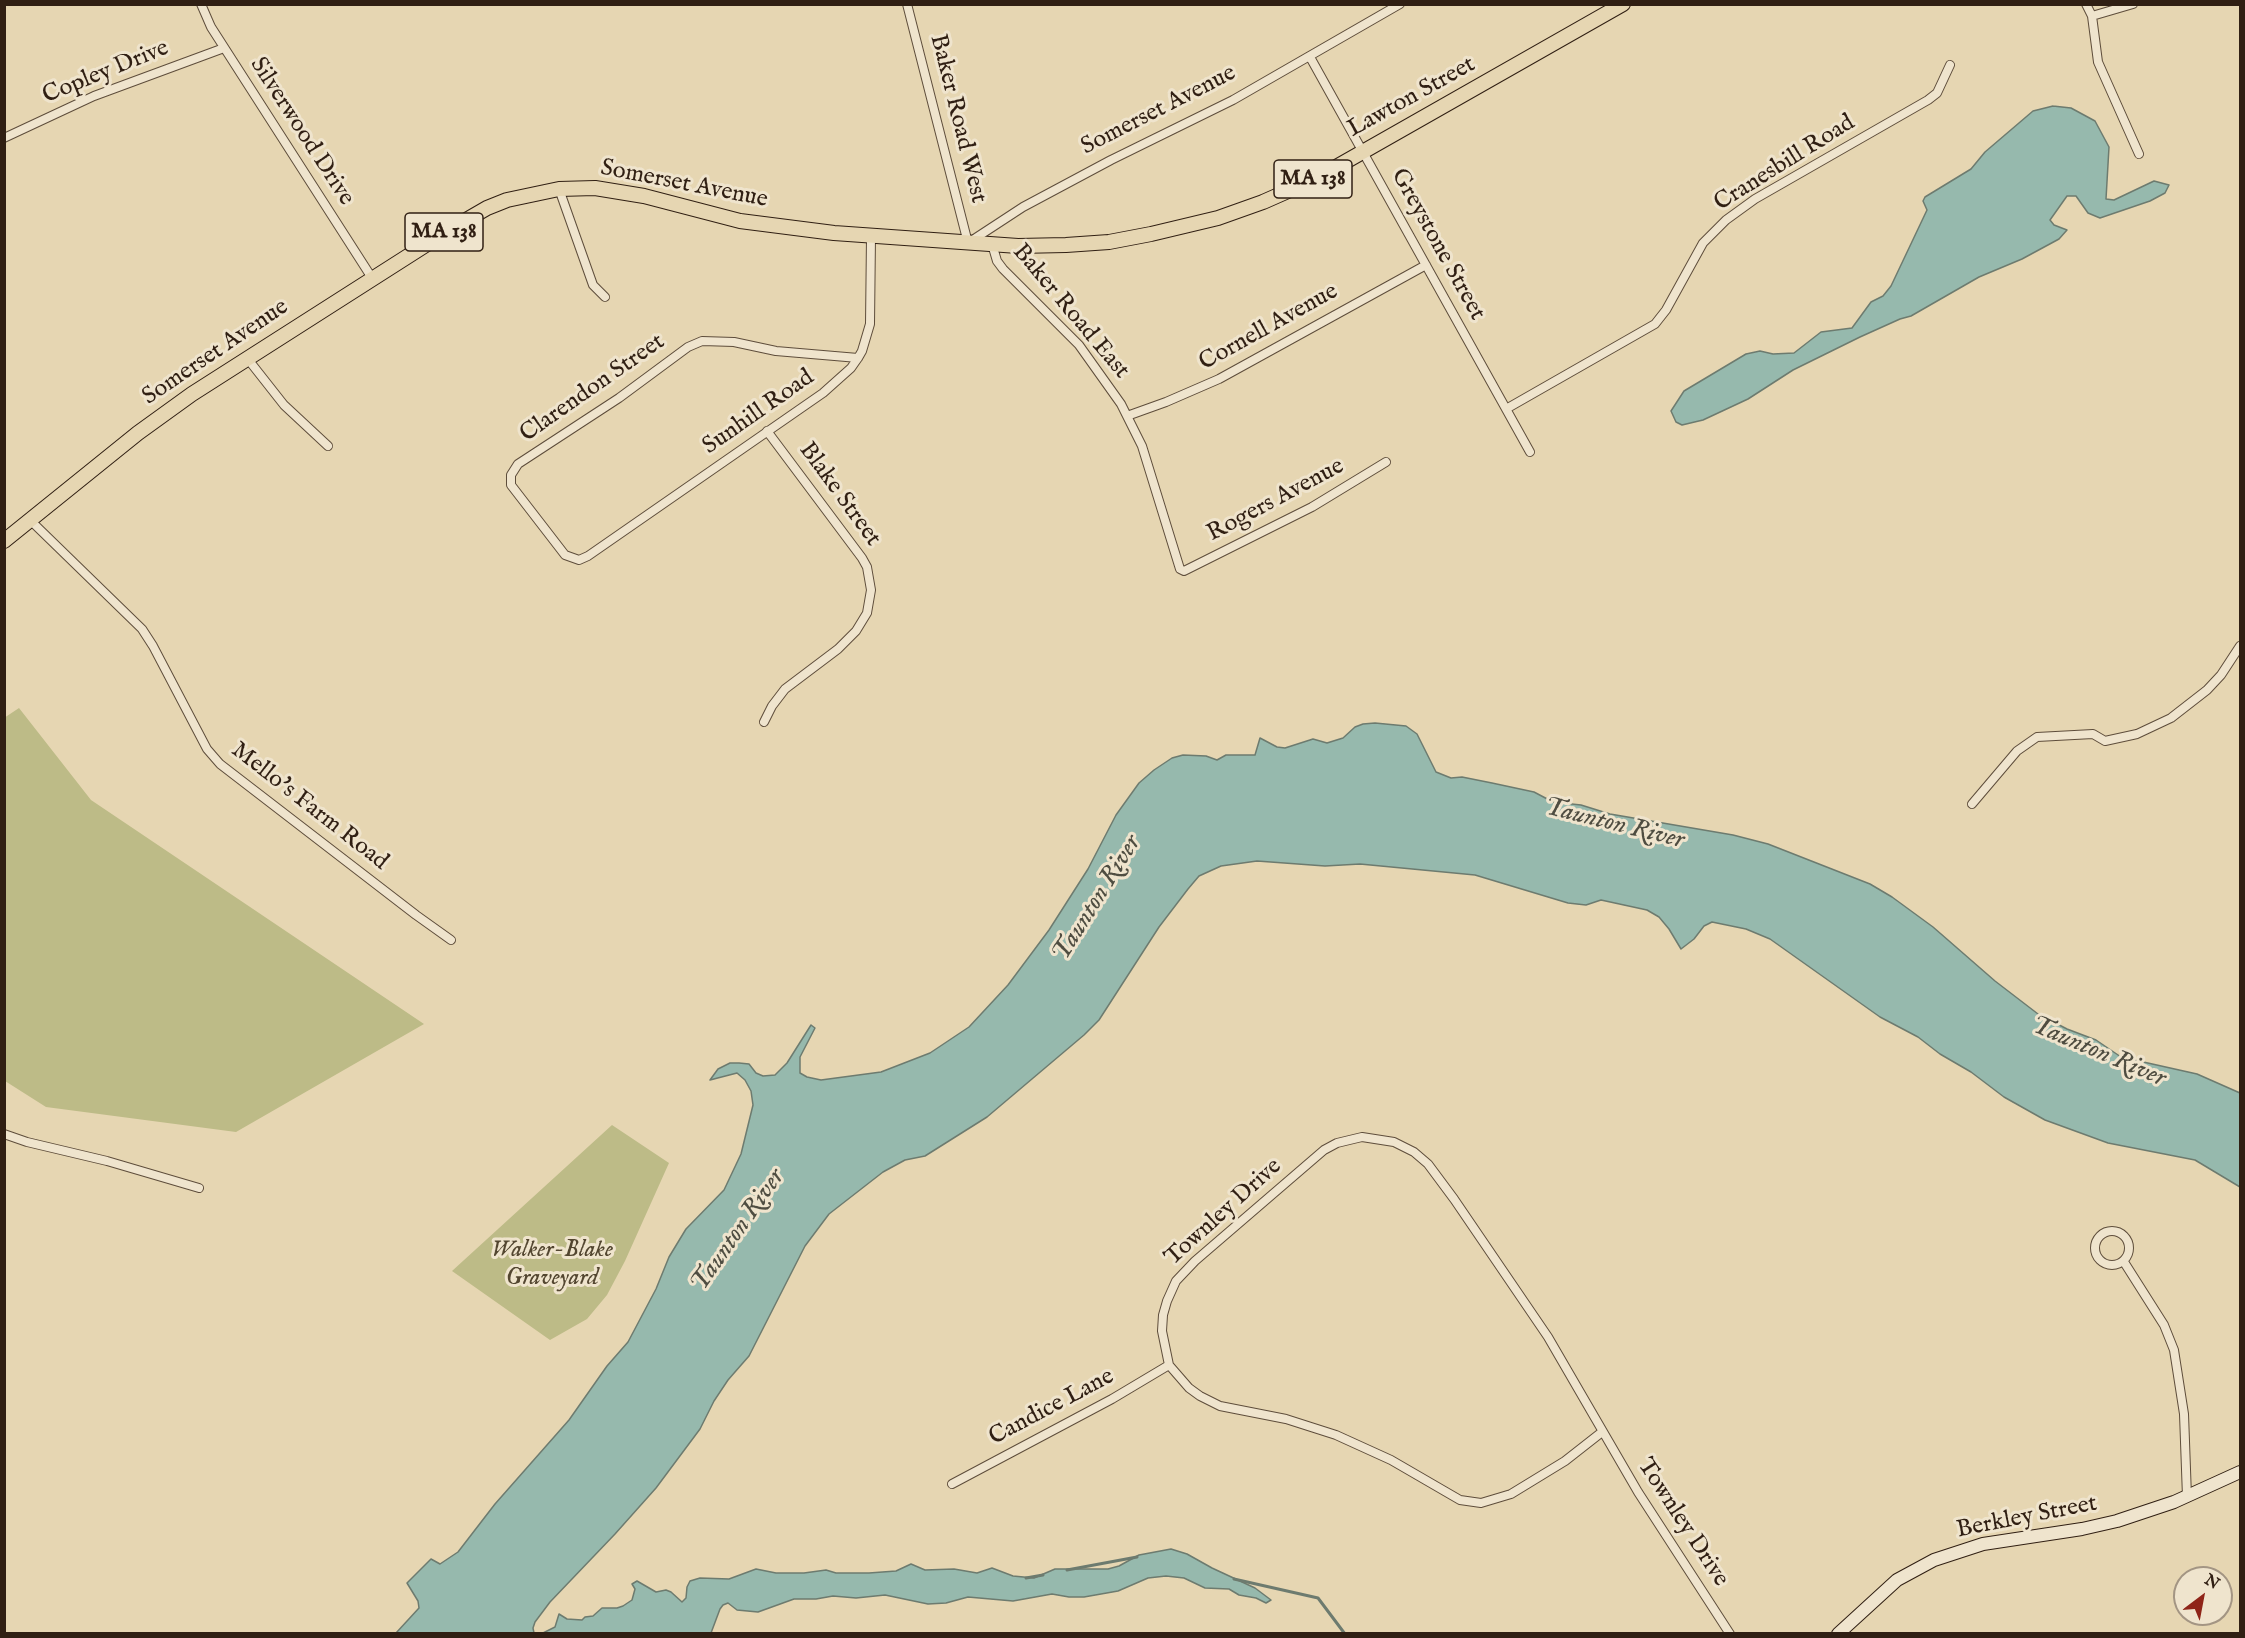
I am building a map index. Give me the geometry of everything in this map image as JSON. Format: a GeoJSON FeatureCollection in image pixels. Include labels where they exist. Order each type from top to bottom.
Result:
{"type":"FeatureCollection","features":[{"type":"Feature","properties":{"kind":"main road","name":"Lawton Street"},"geometry":{"type":"LineString","coordinates":[[968,243],[1066,246],[1109,242],[1218,218],[1263,202],[1315,179],[1623,4]]}},
{"type":"Feature","properties":{"kind":"main road","name":"Somerset Avenue"},"geometry":{"type":"LineString","coordinates":[[4,541],[153,422],[248,358],[372,278],[487,208],[523,195],[576,188],[613,190],[740,221],[871,237],[968,243]]}},
{"type":"Feature","properties":{"kind":"main road","name":"Berkley Street"},"geometry":{"type":"LineString","coordinates":[[1838,1634],[1898,1580],[1934,1560],[1983,1544],[2102,1525],[2187,1497],[2241,1472]]}},
{"type":"Feature","properties":{"kind":"street","name":"Silverwood Drive"},"geometry":{"type":"LineString","coordinates":[[201,4],[224,48],[372,278]]}},
{"type":"Feature","properties":{"kind":"street","name":"Baker Road West"},"geometry":{"type":"LineString","coordinates":[[907,4],[968,243]]}},
{"type":"Feature","properties":{"kind":"street","name":"Somerset Avenue"},"geometry":{"type":"LineString","coordinates":[[968,243],[1023,207],[1111,160],[1233,100],[1400,4]]}},
{"type":"Feature","properties":{"kind":"street"},"geometry":{"type":"LineString","coordinates":[[2086,4],[2092,16],[2098,62],[2139,154]]}},
{"type":"Feature","properties":{"kind":"street"},"geometry":{"type":"LineString","coordinates":[[2092,16],[2133,4]]}},
{"type":"Feature","properties":{"kind":"street","name":"Copley Drive"},"geometry":{"type":"LineString","coordinates":[[4,138],[94,96],[224,48]]}},
{"type":"Feature","properties":{"kind":"street","name":"Greystone Street"},"geometry":{"type":"LineString","coordinates":[[1310,57],[1530,452]]}},
{"type":"Feature","properties":{"kind":"street","name":"Cranesbill Road"},"geometry":{"type":"LineString","coordinates":[[1506,409],[1654,324],[1666,310],[1703,243],[1726,220],[1755,199],[1928,100],[1937,93],[1950,65]]}},
{"type":"Feature","properties":{"kind":"street"},"geometry":{"type":"LineString","coordinates":[[559,189],[593,285],[605,297]]}},
{"type":"Feature","properties":{"kind":"street","name":"Sunhill Road"},"geometry":{"type":"LineString","coordinates":[[574,559],[588,556],[836,382],[858,358],[867,340],[870,324],[871,237]]}},
{"type":"Feature","properties":{"kind":"street","name":"Baker Road East"},"geometry":{"type":"LineString","coordinates":[[992,244],[997,261],[1003,269],[1079,345],[1112,390],[1142,446],[1180,569],[1184,571]]}},
{"type":"Feature","properties":{"kind":"street","name":"Cornell Avenue"},"geometry":{"type":"LineString","coordinates":[[1127,416],[1219,379],[1426,265]]}},
{"type":"Feature","properties":{"kind":"street","name":"Clarendon Street"},"geometry":{"type":"LineString","coordinates":[[574,559],[562,551],[513,489],[511,475],[518,464],[619,398],[688,347],[702,341],[734,342],[776,351],[858,358]]}},
{"type":"Feature","properties":{"kind":"street"},"geometry":{"type":"LineString","coordinates":[[248,358],[284,405],[328,446]]}},
{"type":"Feature","properties":{"kind":"street","name":"Blake Street"},"geometry":{"type":"LineString","coordinates":[[764,722],[772,705],[785,689],[838,649],[856,631],[867,613],[871,590],[867,567],[862,558],[768,431]]}},
{"type":"Feature","properties":{"kind":"street","name":"Rogers Avenue"},"geometry":{"type":"LineString","coordinates":[[1184,571],[1312,507],[1386,462]]}},
{"type":"Feature","properties":{"kind":"street","name":"Mello's Farm Road"},"geometry":{"type":"LineString","coordinates":[[30,520],[142,629],[207,749],[220,764],[451,940]]}},
{"type":"Feature","properties":{"kind":"street"},"geometry":{"type":"LineString","coordinates":[[1972,804],[2017,751],[2037,737],[2093,734],[2105,741],[2137,734],[2171,718],[2207,690],[2241,646]]}},
{"type":"Feature","properties":{"kind":"street"},"geometry":{"type":"LineString","coordinates":[[4,1134],[199,1188]]}},
{"type":"Feature","properties":{"kind":"street","name":"Townley Drive"},"geometry":{"type":"LineString","coordinates":[[1602,1432],[1565,1461],[1524,1487],[1498,1499],[1472,1504],[1453,1497],[1390,1460],[1336,1435],[1308,1425],[1209,1402],[1189,1388],[1169,1365],[1162,1330],[1163,1315],[1171,1291],[1184,1272],[1324,1150],[1352,1138],[1362,1137],[1384,1139],[1413,1152],[1428,1164],[1478,1233],[1554,1346],[1642,1500],[1730,1634]]}},
{"type":"Feature","properties":{"kind":"street"},"geometry":{"type":"LineString","coordinates":[[2111,1231],[2121,1233],[2126,1237],[2130,1247],[2124,1262],[2109,1266],[2099,1259],[2096,1248],[2103,1234],[2111,1231]]}},
{"type":"Feature","properties":{"kind":"street"},"geometry":{"type":"LineString","coordinates":[[2124,1262],[2164,1325],[2174,1350],[2184,1414],[2187,1497]]}},
{"type":"Feature","properties":{"kind":"street","name":"Candice Lane"},"geometry":{"type":"LineString","coordinates":[[952,1484],[1112,1399],[1169,1365]]}},
{"type":"Feature","properties":{"kind":"green space"},"geometry":{"type":"Polygon","coordinates":[[[19,708],[91,800],[424,1024],[236,1132],[46,1107],[5,1081],[4,718],[19,708]]]}},
{"type":"Feature","properties":{"kind":"green space","name":"Walker-Blake Graveyard"},"geometry":{"type":"Polygon","coordinates":[[[612,1125],[669,1163],[625,1261],[607,1295],[587,1319],[550,1340],[452,1271],[612,1125]]]}},
{"type":"Feature","properties":{"kind":"water"},"geometry":{"type":"Polygon","coordinates":[[[2053,106],[2071,108],[2095,121],[2109,147],[2106,199],[2114,200],[2154,181],[2169,185],[2165,193],[2150,201],[2100,218],[2088,213],[2076,196],[2067,196],[2050,220],[2054,225],[2067,230],[2059,239],[2022,259],[1979,277],[1911,316],[1860,337],[1793,370],[1748,399],[1703,420],[1682,425],[1676,422],[1671,411],[1684,391],[1746,354],[1760,351],[1773,354],[1794,353],[1821,332],[1852,328],[1871,302],[1883,296],[1891,286],[1927,210],[1923,201],[1925,197],[1971,169],[1985,152],[2033,111],[2053,106]]]}},
{"type":"Feature","properties":{"kind":"water","name":"Taunton River"},"geometry":{"type":"Polygon","coordinates":[[[1375,723],[1406,726],[1417,734],[1436,772],[1451,778],[1462,777],[1534,792],[1553,802],[1581,805],[1610,814],[1733,835],[1768,844],[1870,884],[1933,927],[1995,981],[2038,1014],[2067,1029],[2096,1040],[2121,1057],[2197,1074],[2240,1093],[2240,1187],[2195,1160],[2108,1143],[2045,1120],[2004,1097],[1918,1037],[1880,1017],[1770,939],[1746,929],[1712,922],[1704,926],[1694,939],[1681,949],[1659,917],[1647,910],[1601,900],[1586,905],[1568,903],[1475,875],[1360,864],[1325,866],[1257,861],[1221,866],[1199,876],[1188,889],[1159,927],[1099,1020],[1084,1035],[987,1117],[925,1156],[905,1160],[883,1172],[829,1214],[805,1246],[749,1356],[728,1380],[700,1429],[656,1488],[550,1602],[535,1622],[534,1633],[396,1633],[419,1608],[418,1601],[407,1583],[431,1559],[440,1564],[458,1552],[495,1504],[569,1420],[607,1366],[628,1342],[656,1289],[669,1257],[686,1229],[724,1190],[741,1154],[753,1105],[751,1091],[745,1080],[737,1073],[710,1080],[718,1069],[730,1063],[749,1064],[756,1073],[763,1076],[775,1075],[787,1063],[811,1025],[815,1028],[800,1057],[800,1073],[807,1077],[821,1080],[881,1072],[930,1053],[969,1027],[1008,985],[1049,930],[1088,869],[1116,815],[1139,783],[1154,770],[1172,758],[1183,755],[1206,756],[1217,760],[1226,755],[1255,755],[1260,738],[1277,747],[1285,748],[1313,739],[1327,743],[1343,738],[1355,727],[1375,723]]]}},
{"type":"Feature","properties":{"kind":"water"},"geometry":{"type":"Polygon","coordinates":[[[1171,1549],[1187,1554],[1255,1588],[1271,1600],[1266,1603],[1256,1598],[1239,1595],[1229,1589],[1205,1588],[1184,1578],[1166,1576],[1148,1578],[1118,1591],[1084,1597],[1052,1594],[1013,1601],[968,1597],[946,1603],[928,1604],[885,1595],[856,1598],[833,1596],[794,1599],[758,1612],[737,1610],[728,1603],[720,1609],[711,1633],[543,1633],[555,1627],[559,1614],[567,1619],[582,1620],[593,1616],[602,1608],[623,1606],[632,1600],[635,1589],[632,1584],[637,1581],[656,1592],[666,1590],[671,1592],[682,1602],[686,1598],[690,1581],[700,1578],[729,1579],[756,1569],[776,1573],[826,1570],[836,1573],[869,1573],[896,1571],[911,1564],[925,1570],[954,1569],[977,1573],[992,1568],[1013,1576],[1034,1578],[1055,1569],[1108,1569],[1139,1555],[1171,1549]]]}},
{"type":"Feature","properties":{"kind":"waterway"},"geometry":{"type":"LineString","coordinates":[[1067,1570],[1137,1557]]}},
{"type":"Feature","properties":{"kind":"waterway"},"geometry":{"type":"LineString","coordinates":[[1026,1578],[1043,1575]]}},
{"type":"Feature","properties":{"kind":"waterway"},"geometry":{"type":"LineString","coordinates":[[1234,1579],[1318,1598],[1345,1634]]}}]}
